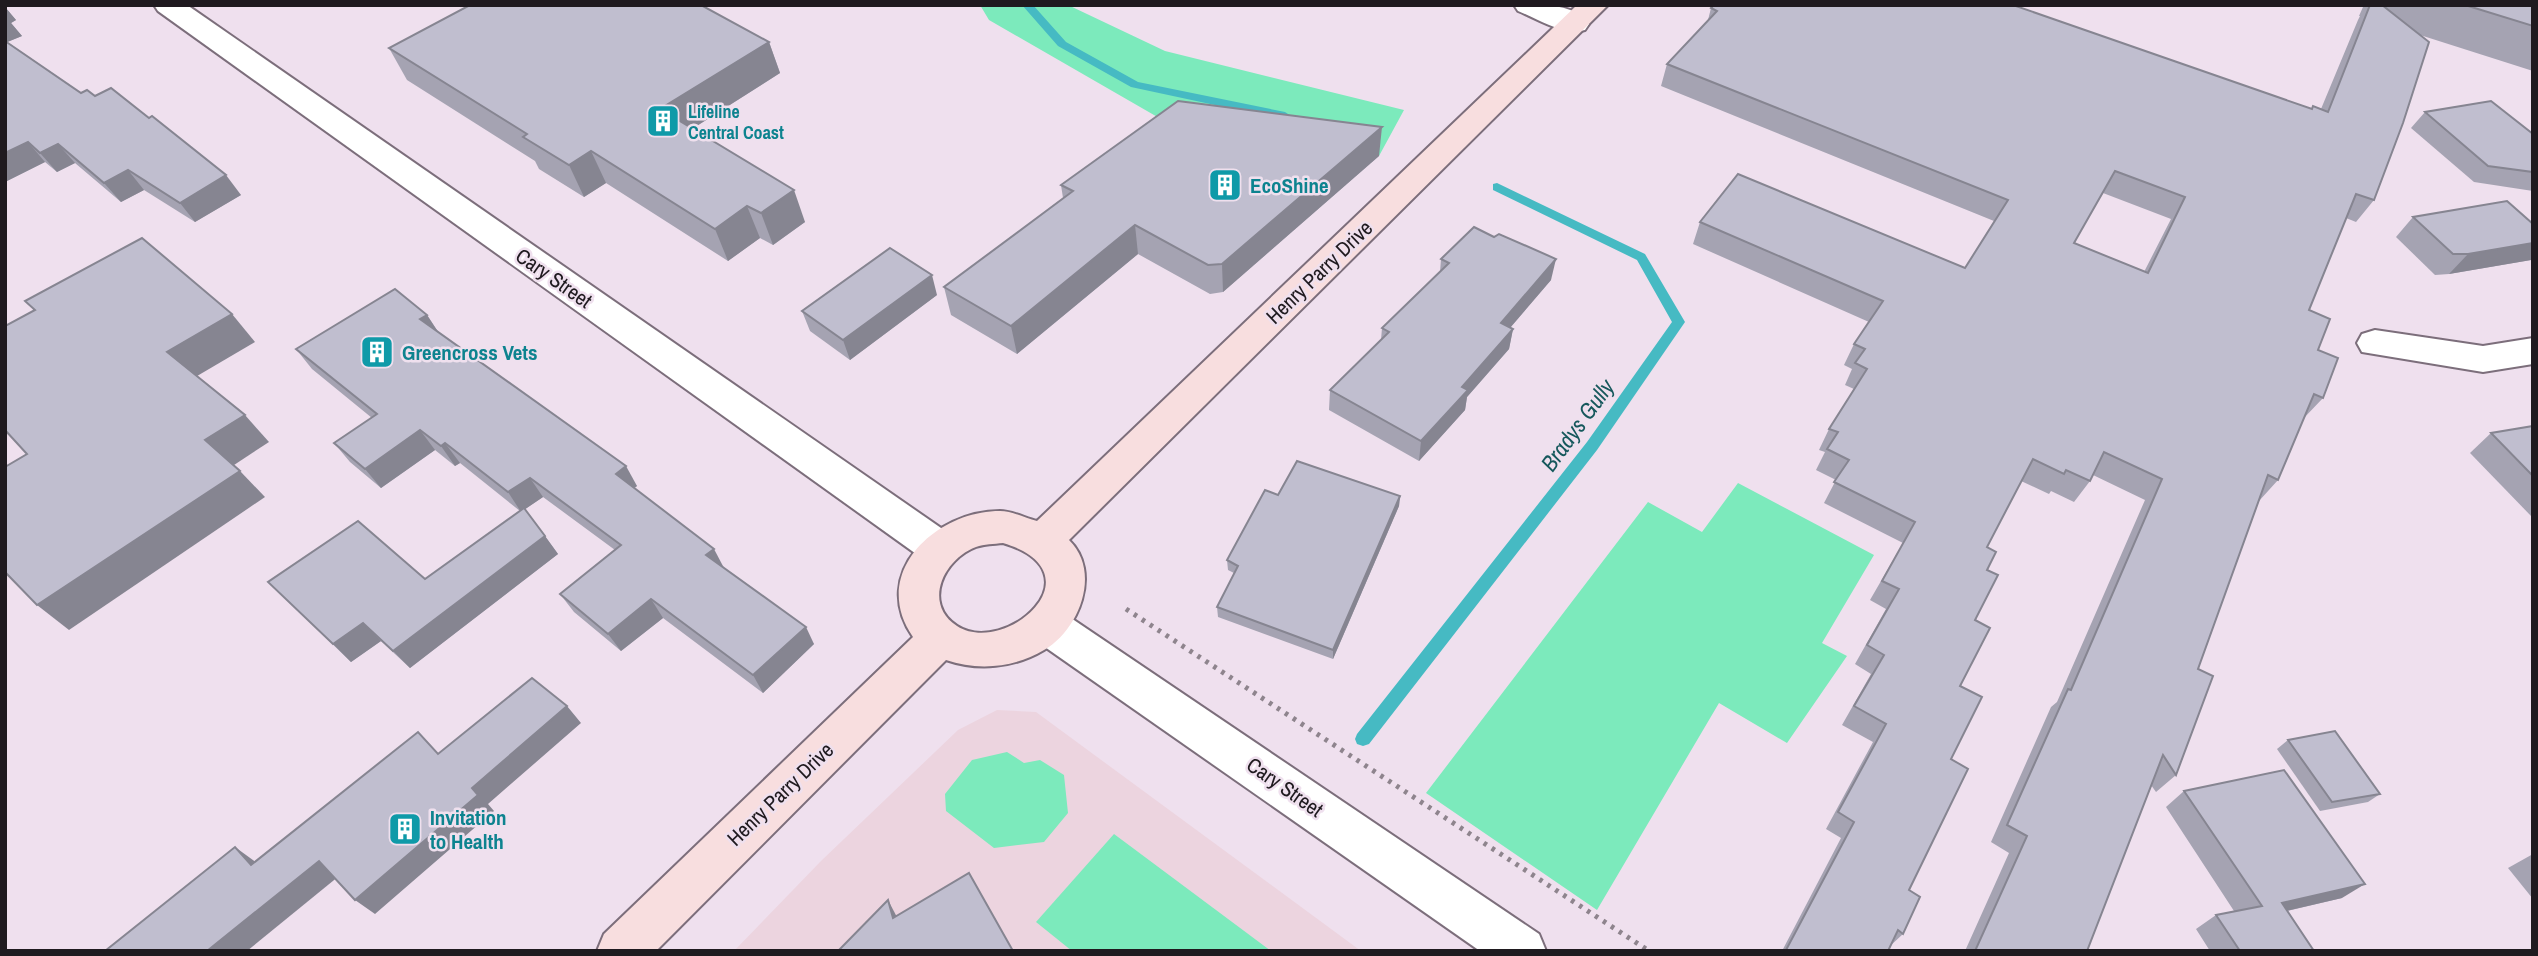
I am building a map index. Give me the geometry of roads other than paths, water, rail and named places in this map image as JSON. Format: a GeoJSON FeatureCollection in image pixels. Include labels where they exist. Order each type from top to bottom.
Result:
{"type":"FeatureCollection","features":[{"type":"Feature","properties":{"kind":"main road","name":"Henry Parry Drive"},"geometry":{"type":"LineString","coordinates":[[1044,539],[1585,15]]}},
{"type":"Feature","properties":{"kind":"main road"},"geometry":{"type":"LineString","coordinates":[[1003,527],[1025,530],[1044,539],[1058,552],[1065,570],[1066,589],[1060,607],[1047,625],[1028,639],[1006,648],[971,649],[940,638],[925,623],[918,606],[918,585],[926,567],[940,550],[958,537],[980,529],[1003,527]]}},
{"type":"Feature","properties":{"kind":"main road","name":"Henry Parry Drive"},"geometry":{"type":"LineString","coordinates":[[621,951],[940,638]]}},
{"type":"Feature","properties":{"kind":"street","name":"Cary Street"},"geometry":{"type":"LineString","coordinates":[[168,5],[940,550]]}},
{"type":"Feature","properties":{"kind":"street"},"geometry":{"type":"LineString","coordinates":[[1528,5],[1585,15]]}},
{"type":"Feature","properties":{"kind":"street"},"geometry":{"type":"LineString","coordinates":[[2375,343],[2483,359],[2533,351]]}},
{"type":"Feature","properties":{"kind":"street","name":"Cary Street"},"geometry":{"type":"LineString","coordinates":[[1047,625],[1522,951]]}},
{"type":"Feature","properties":{"kind":"waterway","name":"Bradys Gully"},"geometry":{"type":"LineString","coordinates":[[1027,5],[1062,44],[1135,85],[1285,116]]}},
{"type":"Feature","properties":{"kind":"waterway","name":"Bradys Gully"},"geometry":{"type":"LineString","coordinates":[[1363,739],[1592,446],[1679,322],[1641,257],[1497,187]]}},
{"type":"Feature","properties":{"kind":"place","name":"Lifeline Central Coast"},"geometry":{"type":"Point","coordinates":[663,121]}},
{"type":"Feature","properties":{"kind":"place","name":"EcoShine"},"geometry":{"type":"Point","coordinates":[1225,185]}},
{"type":"Feature","properties":{"kind":"place","name":"Greencross Vets"},"geometry":{"type":"Point","coordinates":[377,352]}},
{"type":"Feature","properties":{"kind":"place","name":"Invitation to Health"},"geometry":{"type":"Point","coordinates":[405,829]}}]}
